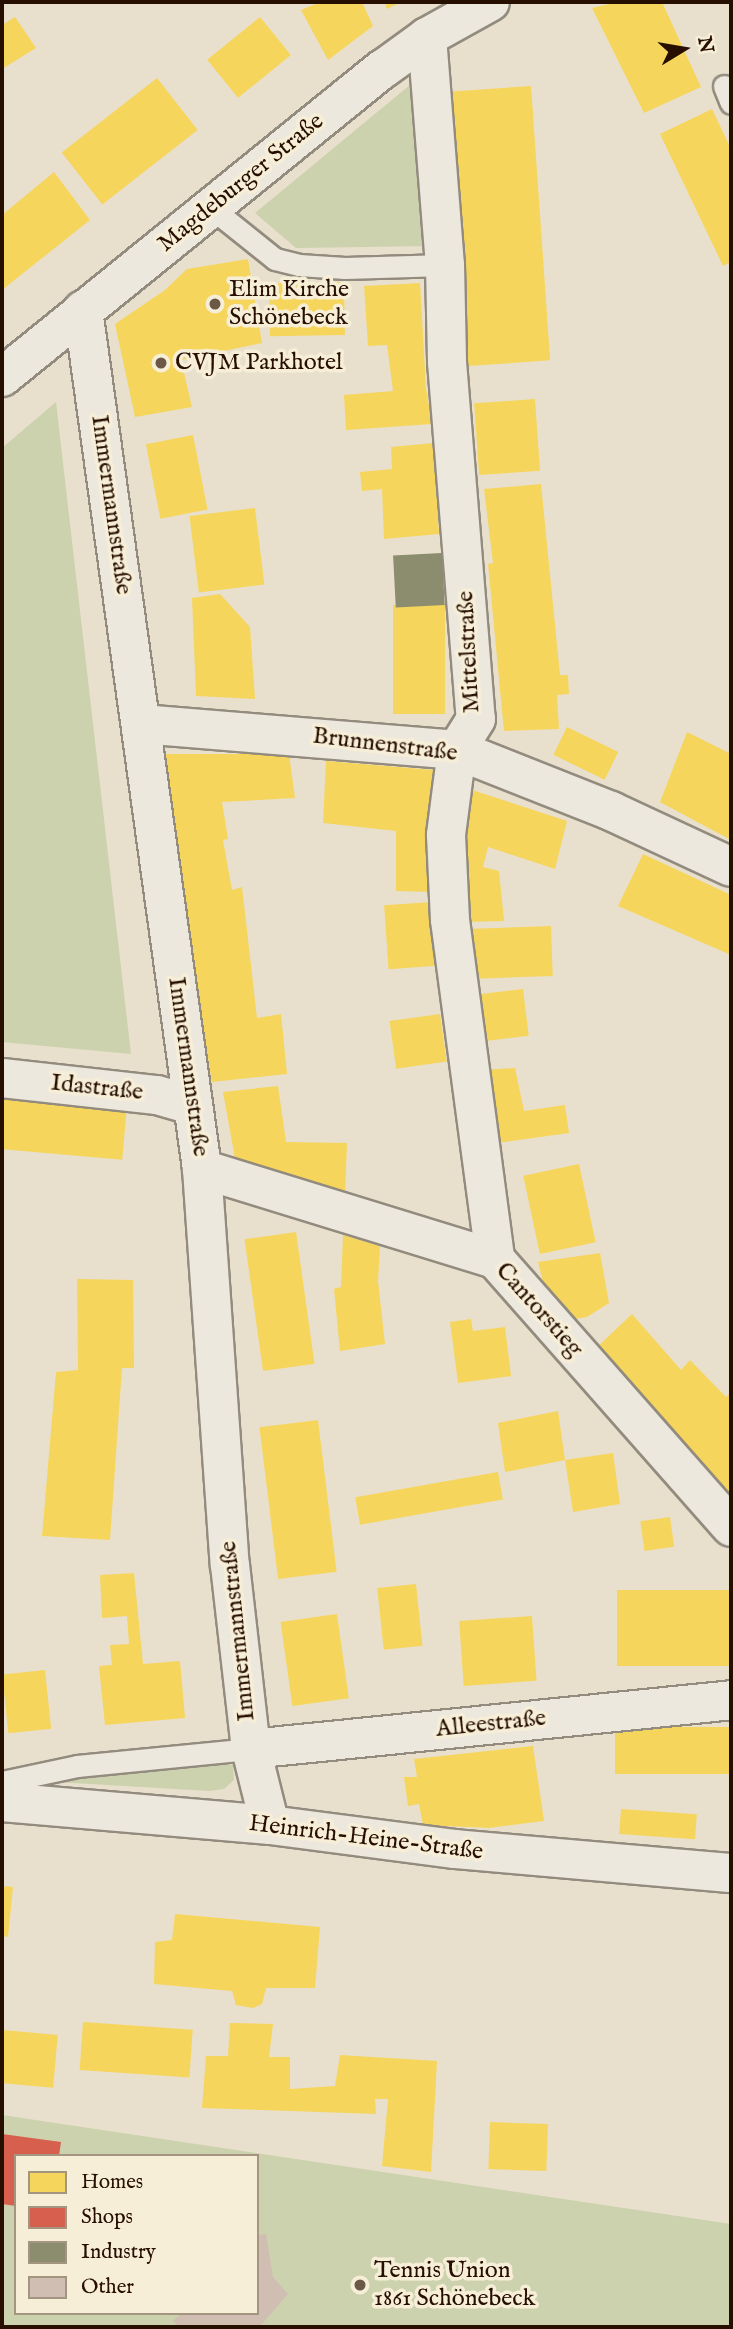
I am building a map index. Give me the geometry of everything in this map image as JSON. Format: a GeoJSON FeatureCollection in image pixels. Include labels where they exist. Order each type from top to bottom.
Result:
{"type":"FeatureCollection","features":[{"type":"Feature","properties":{"kind":"street","name":"Magdeburger Straße"},"geometry":{"type":"LineString","coordinates":[[2,377],[210,207],[427,37],[490,2]]}},
{"type":"Feature","properties":{"kind":"street","name":"Mittelstraße"},"geometry":{"type":"LineString","coordinates":[[427,37],[445,265],[447,362],[476,719],[457,750],[446,835],[450,920],[495,1259]]}},
{"type":"Feature","properties":{"kind":"street","name":"Immermannstraße"},"geometry":{"type":"LineString","coordinates":[[83,310],[202,1169],[230,1565],[251,1749],[270,1825]]}},
{"type":"Feature","properties":{"kind":"street","name":"Brunnenstraße"},"geometry":{"type":"LineString","coordinates":[[142,724],[457,750],[611,811],[731,867]]}},
{"type":"Feature","properties":{"kind":"street","name":"Idastraße"},"geometry":{"type":"LineString","coordinates":[[2,1078],[157,1095],[192,1105]]}},
{"type":"Feature","properties":{"kind":"street","name":"Cantorstieg"},"geometry":{"type":"LineString","coordinates":[[202,1169],[495,1259],[731,1527]]}},
{"type":"Feature","properties":{"kind":"street","name":"Alleestraße"},"geometry":{"type":"LineString","coordinates":[[251,1749],[731,1700]]}},
{"type":"Feature","properties":{"kind":"street","name":"Heinrich-Heine-Straße"},"geometry":{"type":"LineString","coordinates":[[2,1802],[270,1825],[455,1849],[731,1873]]}},
{"type":"Feature","properties":{"kind":"lane"},"geometry":{"type":"LineString","coordinates":[[210,207],[275,259],[299,265],[345,268],[445,265]]}},
{"type":"Feature","properties":{"kind":"lane"},"geometry":{"type":"LineString","coordinates":[[2,1782],[77,1766],[251,1749]]}},
{"type":"Feature","properties":{"kind":"green space"},"geometry":{"type":"Polygon","coordinates":[[[433,66],[432,246],[296,248],[255,213],[433,66]]]}},
{"type":"Feature","properties":{"kind":"green space"},"geometry":{"type":"Polygon","coordinates":[[[56,402],[131,1054],[2,1042],[2,448],[56,402]]]}},
{"type":"Feature","properties":{"kind":"green space"},"geometry":{"type":"Polygon","coordinates":[[[205,1765],[233,1765],[234,1780],[224,1789],[209,1791],[56,1782],[205,1765]]]}},
{"type":"Feature","properties":{"kind":"green space"},"geometry":{"type":"Polygon","coordinates":[[[2,2115],[731,2224],[731,2327],[2,2327],[2,2115]]]}},
{"type":"Feature","properties":{"kind":"building: Homes"},"geometry":{"type":"Polygon","coordinates":[[[320,2],[362,2],[373,26],[328,60],[301,10],[320,2]]]}},
{"type":"Feature","properties":{"kind":"building: Homes"},"geometry":{"type":"Polygon","coordinates":[[[384,2],[401,2],[387,9],[384,2]]]}},
{"type":"Feature","properties":{"kind":"building: Homes"},"geometry":{"type":"Polygon","coordinates":[[[618,2],[662,2],[701,87],[644,113],[592,8],[618,2]]]}},
{"type":"Feature","properties":{"kind":"building: Homes"},"geometry":{"type":"Polygon","coordinates":[[[15,17],[36,48],[2,69],[2,25],[15,17]]]}},
{"type":"Feature","properties":{"kind":"building: Homes"},"geometry":{"type":"Polygon","coordinates":[[[260,17],[291,55],[238,98],[207,60],[260,17]]]}},
{"type":"Feature","properties":{"kind":"building: Homes"},"geometry":{"type":"Polygon","coordinates":[[[157,78],[198,130],[102,205],[62,152],[157,78]]]}},
{"type":"Feature","properties":{"kind":"building: Homes"},"geometry":{"type":"Polygon","coordinates":[[[531,86],[550,360],[467,366],[448,92],[531,86]]]}},
{"type":"Feature","properties":{"kind":"building: Homes"},"geometry":{"type":"Polygon","coordinates":[[[712,109],[731,149],[731,262],[723,266],[660,134],[712,109]]]}},
{"type":"Feature","properties":{"kind":"building: Homes"},"geometry":{"type":"Polygon","coordinates":[[[54,172],[90,220],[2,290],[2,215],[54,172]]]}},
{"type":"Feature","properties":{"kind":"building: Homes"},"geometry":{"type":"Polygon","coordinates":[[[248,259],[262,343],[181,360],[192,407],[135,417],[115,324],[165,290],[187,269],[248,259]]]}},
{"type":"Feature","properties":{"kind":"building: Homes"},"geometry":{"type":"Polygon","coordinates":[[[344,282],[345,335],[270,336],[269,283],[344,282]]]}},
{"type":"Feature","properties":{"kind":"building: Homes"},"geometry":{"type":"Polygon","coordinates":[[[420,283],[426,388],[432,424],[346,430],[344,395],[393,391],[387,345],[368,346],[364,286],[420,283]]]}},
{"type":"Feature","properties":{"kind":"building: Homes"},"geometry":{"type":"Polygon","coordinates":[[[535,399],[540,471],[479,475],[474,403],[535,399]]]}},
{"type":"Feature","properties":{"kind":"building: Homes"},"geometry":{"type":"Polygon","coordinates":[[[193,435],[208,510],[160,519],[146,444],[193,435]]]}},
{"type":"Feature","properties":{"kind":"building: Homes"},"geometry":{"type":"Polygon","coordinates":[[[434,443],[439,534],[384,539],[382,489],[362,491],[360,472],[392,469],[391,447],[434,443]]]}},
{"type":"Feature","properties":{"kind":"building: Homes"},"geometry":{"type":"Polygon","coordinates":[[[541,484],[560,675],[568,675],[569,694],[557,695],[559,729],[504,731],[488,564],[493,563],[484,489],[541,484]]]}},
{"type":"Feature","properties":{"kind":"building: Homes"},"geometry":{"type":"Polygon","coordinates":[[[255,508],[264,584],[199,592],[189,516],[255,508]]]}},
{"type":"Feature","properties":{"kind":"building: Homes"},"geometry":{"type":"Polygon","coordinates":[[[220,594],[250,627],[255,699],[196,696],[192,598],[220,594]]]}},
{"type":"Feature","properties":{"kind":"building: Homes"},"geometry":{"type":"Polygon","coordinates":[[[393,605],[445,605],[445,714],[393,714],[393,605]]]}},
{"type":"Feature","properties":{"kind":"building: Homes"},"geometry":{"type":"Polygon","coordinates":[[[567,727],[618,752],[605,780],[553,755],[567,727]]]}},
{"type":"Feature","properties":{"kind":"building: Homes"},"geometry":{"type":"Polygon","coordinates":[[[687,732],[731,754],[731,840],[660,802],[687,732]]]}},
{"type":"Feature","properties":{"kind":"building: Homes"},"geometry":{"type":"Polygon","coordinates":[[[167,754],[289,754],[295,798],[222,802],[228,839],[223,840],[232,890],[242,887],[257,1018],[281,1014],[287,1074],[212,1082],[158,764],[167,754]]]}},
{"type":"Feature","properties":{"kind":"building: Homes"},"geometry":{"type":"Polygon","coordinates":[[[326,761],[434,770],[432,892],[396,891],[396,831],[323,823],[326,761]]]}},
{"type":"Feature","properties":{"kind":"building: Homes"},"geometry":{"type":"Polygon","coordinates":[[[463,787],[567,821],[555,869],[488,847],[483,867],[499,871],[504,921],[463,922],[463,787]]]}},
{"type":"Feature","properties":{"kind":"building: Homes"},"geometry":{"type":"Polygon","coordinates":[[[643,854],[731,895],[731,955],[618,906],[643,854]]]}},
{"type":"Feature","properties":{"kind":"building: Homes"},"geometry":{"type":"Polygon","coordinates":[[[432,902],[436,966],[389,969],[384,905],[432,902]]]}},
{"type":"Feature","properties":{"kind":"building: Homes"},"geometry":{"type":"Polygon","coordinates":[[[551,926],[553,976],[469,979],[467,929],[551,926]]]}},
{"type":"Feature","properties":{"kind":"building: Homes"},"geometry":{"type":"Polygon","coordinates":[[[523,989],[529,1036],[477,1042],[471,995],[523,989]]]}},
{"type":"Feature","properties":{"kind":"building: Homes"},"geometry":{"type":"Polygon","coordinates":[[[440,1014],[447,1062],[396,1069],[389,1021],[440,1014]]]}},
{"type":"Feature","properties":{"kind":"building: Homes"},"geometry":{"type":"Polygon","coordinates":[[[515,1068],[524,1111],[565,1105],[569,1133],[497,1143],[483,1070],[515,1068]]]}},
{"type":"Feature","properties":{"kind":"building: Homes"},"geometry":{"type":"Polygon","coordinates":[[[278,1086],[286,1142],[347,1143],[345,1195],[236,1164],[223,1092],[278,1086]]]}},
{"type":"Feature","properties":{"kind":"building: Homes"},"geometry":{"type":"Polygon","coordinates":[[[2,1088],[128,1099],[122,1160],[2,1149],[2,1088]]]}},
{"type":"Feature","properties":{"kind":"building: Homes"},"geometry":{"type":"Polygon","coordinates":[[[579,1164],[596,1242],[540,1254],[523,1176],[579,1164]]]}},
{"type":"Feature","properties":{"kind":"building: Homes"},"geometry":{"type":"Polygon","coordinates":[[[296,1232],[315,1364],[263,1371],[245,1239],[296,1232]]]}},
{"type":"Feature","properties":{"kind":"building: Homes"},"geometry":{"type":"Polygon","coordinates":[[[343,1235],[380,1246],[378,1281],[385,1344],[340,1351],[334,1289],[341,1287],[343,1235]]]}},
{"type":"Feature","properties":{"kind":"building: Homes"},"geometry":{"type":"Polygon","coordinates":[[[600,1253],[609,1303],[587,1317],[563,1321],[550,1310],[538,1262],[600,1253]]]}},
{"type":"Feature","properties":{"kind":"building: Homes"},"geometry":{"type":"Polygon","coordinates":[[[77,1279],[133,1280],[134,1368],[122,1368],[110,1540],[42,1536],[56,1372],[78,1370],[77,1279]]]}},
{"type":"Feature","properties":{"kind":"building: Homes"},"geometry":{"type":"Polygon","coordinates":[[[632,1314],[681,1370],[690,1360],[726,1397],[731,1393],[731,1502],[593,1351],[632,1314]]]}},
{"type":"Feature","properties":{"kind":"building: Homes"},"geometry":{"type":"Polygon","coordinates":[[[471,1319],[473,1331],[505,1327],[511,1376],[458,1383],[450,1322],[471,1319]]]}},
{"type":"Feature","properties":{"kind":"building: Homes"},"geometry":{"type":"Polygon","coordinates":[[[558,1411],[565,1460],[505,1472],[498,1423],[558,1411]]]}},
{"type":"Feature","properties":{"kind":"building: Homes"},"geometry":{"type":"Polygon","coordinates":[[[318,1420],[337,1572],[278,1579],[259,1427],[318,1420]]]}},
{"type":"Feature","properties":{"kind":"building: Homes"},"geometry":{"type":"Polygon","coordinates":[[[613,1453],[620,1504],[573,1512],[565,1460],[613,1453]]]}},
{"type":"Feature","properties":{"kind":"building: Homes"},"geometry":{"type":"Polygon","coordinates":[[[498,1472],[503,1500],[360,1525],[355,1497],[498,1472]]]}},
{"type":"Feature","properties":{"kind":"building: Homes"},"geometry":{"type":"Polygon","coordinates":[[[670,1517],[674,1547],[644,1551],[640,1521],[670,1517]]]}},
{"type":"Feature","properties":{"kind":"building: Homes"},"geometry":{"type":"Polygon","coordinates":[[[134,1573],[143,1664],[180,1661],[185,1718],[105,1725],[99,1666],[112,1665],[110,1645],[129,1644],[127,1616],[102,1618],[100,1575],[134,1573]]]}},
{"type":"Feature","properties":{"kind":"building: Homes"},"geometry":{"type":"Polygon","coordinates":[[[416,1584],[422,1646],[384,1650],[377,1588],[416,1584]]]}},
{"type":"Feature","properties":{"kind":"building: Homes"},"geometry":{"type":"Polygon","coordinates":[[[617,1590],[731,1590],[731,1666],[617,1666],[617,1590]]]}},
{"type":"Feature","properties":{"kind":"building: Homes"},"geometry":{"type":"Polygon","coordinates":[[[337,1614],[349,1698],[292,1706],[281,1622],[337,1614]]]}},
{"type":"Feature","properties":{"kind":"building: Homes"},"geometry":{"type":"Polygon","coordinates":[[[532,1616],[537,1681],[464,1686],[459,1621],[532,1616]]]}},
{"type":"Feature","properties":{"kind":"building: Homes"},"geometry":{"type":"Polygon","coordinates":[[[45,1670],[51,1729],[8,1733],[2,1674],[45,1670]]]}},
{"type":"Feature","properties":{"kind":"building: Homes"},"geometry":{"type":"Polygon","coordinates":[[[615,1727],[731,1727],[731,1774],[615,1774],[615,1727]]]}},
{"type":"Feature","properties":{"kind":"building: Homes"},"geometry":{"type":"Polygon","coordinates":[[[533,1746],[544,1821],[489,1828],[423,1825],[419,1804],[408,1806],[404,1777],[417,1777],[414,1759],[533,1746]]]}},
{"type":"Feature","properties":{"kind":"building: Homes"},"geometry":{"type":"Polygon","coordinates":[[[621,1809],[697,1814],[695,1839],[619,1834],[621,1809]]]}},
{"type":"Feature","properties":{"kind":"building: Homes"},"geometry":{"type":"Polygon","coordinates":[[[2,1886],[13,1887],[8,1937],[2,1936],[2,1886]]]}},
{"type":"Feature","properties":{"kind":"building: Homes"},"geometry":{"type":"Polygon","coordinates":[[[175,1914],[320,1927],[315,1988],[266,1988],[262,2004],[253,2008],[236,2005],[232,1991],[154,1984],[155,1942],[172,1940],[175,1914]]]}},
{"type":"Feature","properties":{"kind":"building: Homes"},"geometry":{"type":"Polygon","coordinates":[[[83,2022],[193,2030],[189,2078],[80,2070],[83,2022]]]}},
{"type":"Feature","properties":{"kind":"building: Homes"},"geometry":{"type":"Polygon","coordinates":[[[230,2023],[273,2024],[269,2057],[290,2057],[290,2089],[335,2086],[340,2055],[437,2061],[431,2172],[382,2166],[388,2099],[375,2099],[376,2114],[202,2108],[206,2056],[228,2056],[230,2023]]]}},
{"type":"Feature","properties":{"kind":"building: Homes"},"geometry":{"type":"Polygon","coordinates":[[[2,2030],[58,2035],[53,2088],[2,2083],[2,2030]]]}},
{"type":"Feature","properties":{"kind":"building: Homes"},"geometry":{"type":"Polygon","coordinates":[[[490,2122],[548,2124],[546,2171],[488,2169],[490,2122]]]}},
{"type":"Feature","properties":{"kind":"building: Shops"},"geometry":{"type":"Polygon","coordinates":[[[2,2134],[61,2142],[59,2154],[14,2154],[14,2206],[2,2204],[2,2134]]]}},
{"type":"Feature","properties":{"kind":"building: Industry"},"geometry":{"type":"Polygon","coordinates":[[[442,553],[445,605],[396,607],[393,556],[442,553]]]}},
{"type":"Feature","properties":{"kind":"building: Other"},"geometry":{"type":"Polygon","coordinates":[[[266,2234],[273,2277],[288,2294],[258,2327],[179,2327],[173,2321],[180,2315],[259,2315],[259,2235],[266,2234]]]}},
{"type":"Feature","properties":{"kind":"place","name":"Elim Kirche Schönebeck"},"geometry":{"type":"Point","coordinates":[215,304]}},
{"type":"Feature","properties":{"kind":"place","name":"CVJM Parkhotel"},"geometry":{"type":"Point","coordinates":[161,363]}},
{"type":"Feature","properties":{"kind":"place","name":"Tennis Union 1861 Schönebeck"},"geometry":{"type":"Point","coordinates":[360,2285]}}]}
